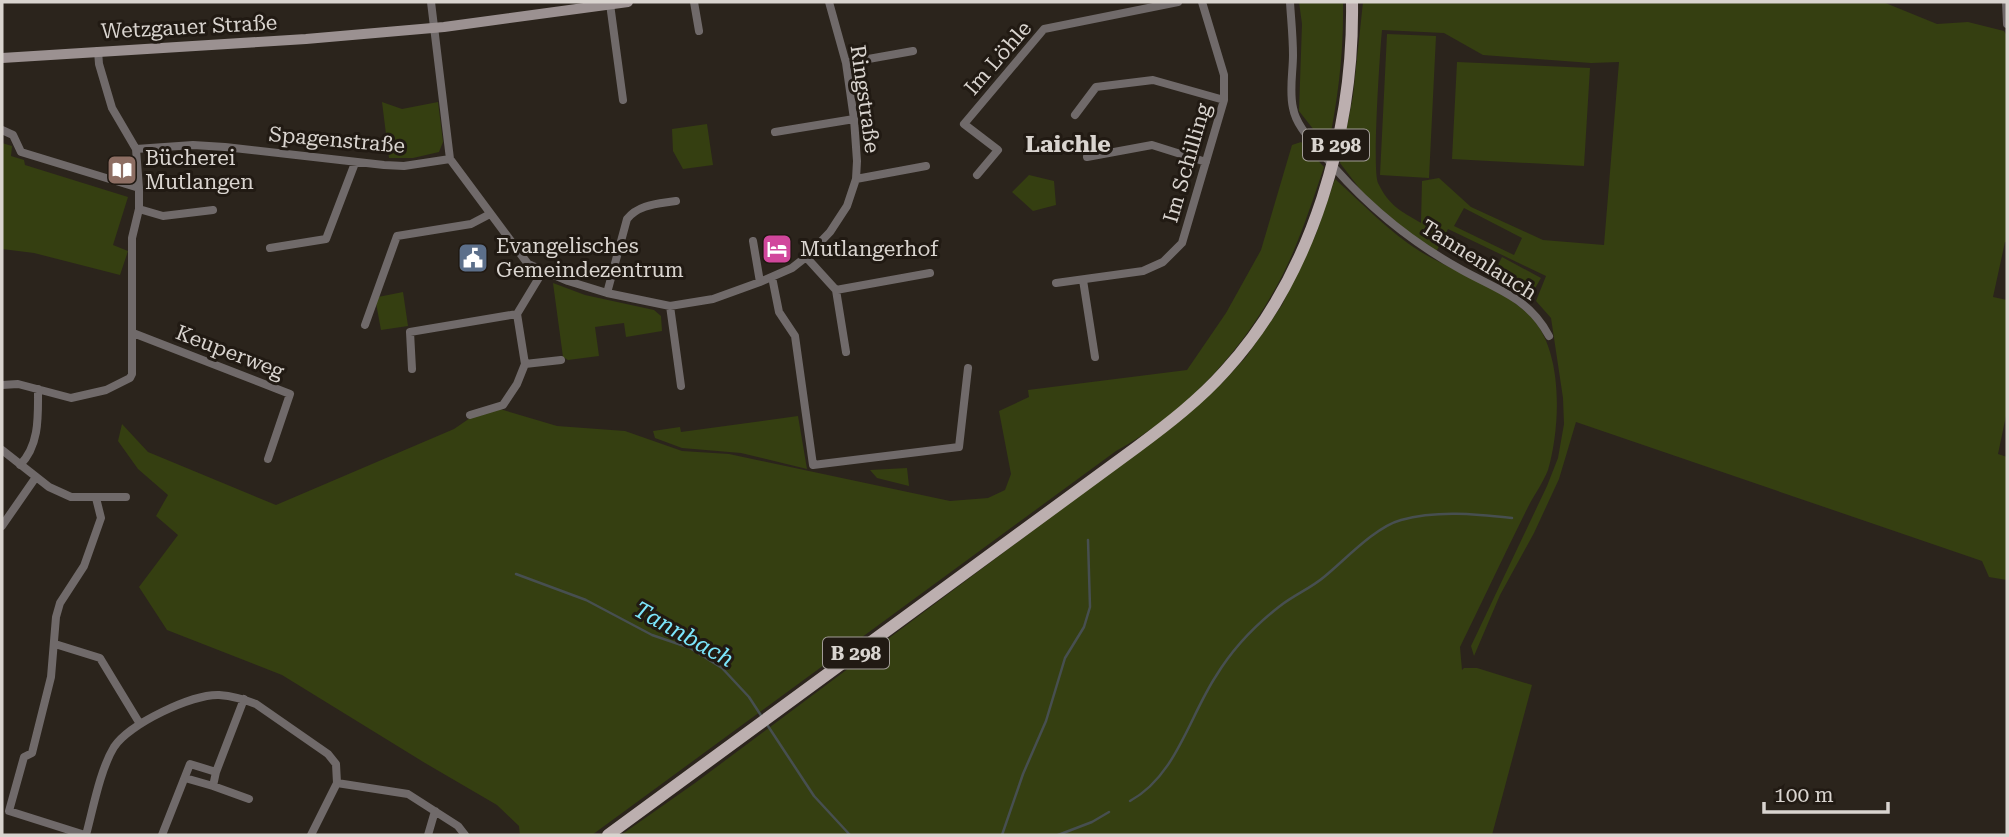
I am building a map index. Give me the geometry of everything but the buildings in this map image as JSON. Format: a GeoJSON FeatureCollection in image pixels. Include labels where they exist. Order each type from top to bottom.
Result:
{"type":"FeatureCollection","features":[{"type":"Feature","properties":{"kind":"main road","name":"B 298"},"geometry":{"type":"LineString","coordinates":[[608,835],[1104,471],[1172,420],[1214,383],[1249,341],[1279,295],[1313,220],[1333,155],[1347,81],[1352,3]]}},
{"type":"Feature","properties":{"kind":"street","name":"Ringstraße"},"geometry":{"type":"LineString","coordinates":[[431,2],[450,159],[528,264],[607,293],[670,306],[713,299],[792,268],[830,232],[848,206],[856,179],[854,118],[846,63],[829,2]]}},
{"type":"Feature","properties":{"kind":"street","name":"Wetzgauer Straße"},"geometry":{"type":"LineString","coordinates":[[2,58],[306,39],[434,27],[628,2]]}},
{"type":"Feature","properties":{"kind":"street"},"geometry":{"type":"LineString","coordinates":[[694,2],[699,31]]}},
{"type":"Feature","properties":{"kind":"street","name":"Im Löhle"},"geometry":{"type":"LineString","coordinates":[[977,175],[999,150],[964,124],[1044,29],[1178,2]]}},
{"type":"Feature","properties":{"kind":"street","name":"Im Schilling"},"geometry":{"type":"LineString","coordinates":[[1056,283],[1143,271],[1163,262],[1182,243],[1224,100],[1224,75],[1202,2]]}},
{"type":"Feature","properties":{"kind":"street","name":"Tannenlauch"},"geometry":{"type":"LineString","coordinates":[[1290,2],[1292,104],[1295,117],[1309,138],[1388,222],[1432,254],[1521,301],[1540,320],[1549,336]]}},
{"type":"Feature","properties":{"kind":"street"},"geometry":{"type":"LineString","coordinates":[[2006,2],[2007,24]]}},
{"type":"Feature","properties":{"kind":"street"},"geometry":{"type":"LineString","coordinates":[[610,4],[623,100]]}},
{"type":"Feature","properties":{"kind":"street"},"geometry":{"type":"LineString","coordinates":[[2,385],[18,384],[71,398],[106,390],[130,379],[132,374],[132,238],[139,209],[136,149],[112,107],[99,64],[98,51]]}},
{"type":"Feature","properties":{"kind":"street"},"geometry":{"type":"LineString","coordinates":[[846,63],[913,51]]}},
{"type":"Feature","properties":{"kind":"street"},"geometry":{"type":"LineString","coordinates":[[1075,115],[1096,87],[1153,79],[1224,100]]}},
{"type":"Feature","properties":{"kind":"street"},"geometry":{"type":"LineString","coordinates":[[775,132],[854,118]]}},
{"type":"Feature","properties":{"kind":"street"},"geometry":{"type":"LineString","coordinates":[[2,130],[13,135],[21,152],[139,188]]}},
{"type":"Feature","properties":{"kind":"street","name":"Spagenstraße"},"geometry":{"type":"LineString","coordinates":[[136,149],[193,145],[225,147],[355,163],[404,166],[450,159]]}},
{"type":"Feature","properties":{"kind":"street"},"geometry":{"type":"LineString","coordinates":[[1087,156],[1152,145],[1206,162]]}},
{"type":"Feature","properties":{"kind":"street"},"geometry":{"type":"LineString","coordinates":[[270,248],[326,239],[355,163]]}},
{"type":"Feature","properties":{"kind":"street"},"geometry":{"type":"LineString","coordinates":[[856,179],[926,166]]}},
{"type":"Feature","properties":{"kind":"street"},"geometry":{"type":"LineString","coordinates":[[607,293],[626,219],[632,212],[644,206],[676,201]]}},
{"type":"Feature","properties":{"kind":"street"},"geometry":{"type":"LineString","coordinates":[[139,209],[163,216],[213,210]]}},
{"type":"Feature","properties":{"kind":"street"},"geometry":{"type":"LineString","coordinates":[[365,325],[397,236],[471,224],[490,214]]}},
{"type":"Feature","properties":{"kind":"street"},"geometry":{"type":"LineString","coordinates":[[753,241],[760,282]]}},
{"type":"Feature","properties":{"kind":"street"},"geometry":{"type":"LineString","coordinates":[[806,257],[836,290],[846,352]]}},
{"type":"Feature","properties":{"kind":"street"},"geometry":{"type":"LineString","coordinates":[[470,415],[503,405],[517,384],[525,364],[517,314],[543,271]]}},
{"type":"Feature","properties":{"kind":"street"},"geometry":{"type":"LineString","coordinates":[[836,290],[930,273]]}},
{"type":"Feature","properties":{"kind":"street"},"geometry":{"type":"LineString","coordinates":[[772,277],[779,312],[795,336],[813,466],[959,447],[968,368]]}},
{"type":"Feature","properties":{"kind":"street"},"geometry":{"type":"LineString","coordinates":[[1083,280],[1095,357]]}},
{"type":"Feature","properties":{"kind":"street"},"geometry":{"type":"LineString","coordinates":[[670,306],[681,386]]}},
{"type":"Feature","properties":{"kind":"street"},"geometry":{"type":"LineString","coordinates":[[412,369],[410,332],[517,314]]}},
{"type":"Feature","properties":{"kind":"street","name":"Keuperweg"},"geometry":{"type":"LineString","coordinates":[[133,333],[290,394],[268,459]]}},
{"type":"Feature","properties":{"kind":"street"},"geometry":{"type":"LineString","coordinates":[[525,364],[561,360]]}},
{"type":"Feature","properties":{"kind":"street"},"geometry":{"type":"LineString","coordinates":[[20,465],[30,456],[35,444],[38,389]]}},
{"type":"Feature","properties":{"kind":"street"},"geometry":{"type":"LineString","coordinates":[[2,450],[49,487],[71,496],[126,497]]}},
{"type":"Feature","properties":{"kind":"street"},"geometry":{"type":"LineString","coordinates":[[2,526],[36,477]]}},
{"type":"Feature","properties":{"kind":"street"},"geometry":{"type":"LineString","coordinates":[[2,821],[9,811],[24,757],[32,753],[51,677],[56,617],[60,603],[84,566],[101,518],[96,498]]}},
{"type":"Feature","properties":{"kind":"street"},"geometry":{"type":"LineString","coordinates":[[55,644],[100,658],[140,724]]}},
{"type":"Feature","properties":{"kind":"street"},"geometry":{"type":"LineString","coordinates":[[9,811],[85,835],[108,760],[121,738],[140,724],[194,700],[217,695],[244,699],[267,711],[328,754],[336,764],[337,783],[311,835]]}},
{"type":"Feature","properties":{"kind":"street"},"geometry":{"type":"LineString","coordinates":[[213,786],[244,699]]}},
{"type":"Feature","properties":{"kind":"street"},"geometry":{"type":"LineString","coordinates":[[162,835],[190,764],[216,772]]}},
{"type":"Feature","properties":{"kind":"street"},"geometry":{"type":"LineString","coordinates":[[185,778],[249,799]]}},
{"type":"Feature","properties":{"kind":"street"},"geometry":{"type":"LineString","coordinates":[[337,783],[408,794],[458,826],[465,835]]}},
{"type":"Feature","properties":{"kind":"street"},"geometry":{"type":"LineString","coordinates":[[428,835],[435,811]]}},
{"type":"Feature","properties":{"kind":"green space"},"geometry":{"type":"Polygon","coordinates":[[[1299,2],[1343,2],[1340,75],[1328,148],[1299,111],[1302,24],[1299,2]]]}},
{"type":"Feature","properties":{"kind":"green space"},"geometry":{"type":"Polygon","coordinates":[[[1363,2],[1883,2],[1937,24],[1968,22],[2004,31],[2007,36],[2007,242],[1993,297],[2007,300],[2007,411],[1998,454],[2007,457],[2007,580],[1989,577],[1982,561],[1576,422],[1559,479],[1534,533],[1500,595],[1474,656],[1471,646],[1558,458],[1564,424],[1563,398],[1551,318],[1536,301],[1546,276],[1448,229],[1435,254],[1366,197],[1340,163],[1353,96],[1363,2]],[[1382,30],[1376,174],[1382,191],[1391,203],[1421,223],[1422,181],[1439,178],[1471,207],[1543,240],[1604,245],[1619,62],[1591,63],[1483,55],[1444,33],[1382,30]],[[1464,208],[1454,226],[1514,255],[1522,238],[1464,208]]]}},
{"type":"Feature","properties":{"kind":"green space"},"geometry":{"type":"Polygon","coordinates":[[[1387,34],[1436,36],[1429,178],[1380,175],[1387,34]]]}},
{"type":"Feature","properties":{"kind":"green space"},"geometry":{"type":"Polygon","coordinates":[[[1457,62],[1590,68],[1584,166],[1452,159],[1457,62]]]}},
{"type":"Feature","properties":{"kind":"green space"},"geometry":{"type":"Polygon","coordinates":[[[382,102],[402,109],[438,102],[443,142],[439,152],[413,158],[389,158],[382,102]]]}},
{"type":"Feature","properties":{"kind":"green space"},"geometry":{"type":"Polygon","coordinates":[[[707,124],[713,165],[683,169],[673,151],[672,129],[707,124]]]}},
{"type":"Feature","properties":{"kind":"green space"},"geometry":{"type":"Polygon","coordinates":[[[1301,142],[1324,167],[1301,233],[1280,281],[1257,319],[1241,342],[1204,384],[1162,421],[1116,451],[592,835],[520,835],[519,826],[497,805],[282,675],[167,630],[139,587],[178,535],[156,516],[168,495],[138,469],[118,441],[122,424],[148,452],[276,505],[454,429],[473,416],[500,409],[557,426],[625,431],[682,451],[729,454],[950,501],[988,498],[1005,490],[1011,474],[999,411],[1029,397],[1028,390],[1187,370],[1226,313],[1261,250],[1292,145],[1301,142]]]}},
{"type":"Feature","properties":{"kind":"green space"},"geometry":{"type":"Polygon","coordinates":[[[2,143],[12,146],[11,156],[24,160],[25,165],[128,197],[113,245],[128,251],[120,275],[34,253],[2,249],[2,143]]]}},
{"type":"Feature","properties":{"kind":"green space"},"geometry":{"type":"Polygon","coordinates":[[[1029,175],[1054,181],[1056,205],[1033,211],[1012,192],[1029,175]]]}},
{"type":"Feature","properties":{"kind":"green space"},"geometry":{"type":"Polygon","coordinates":[[[1335,179],[1409,244],[1503,295],[1527,313],[1539,327],[1548,345],[1553,365],[1557,409],[1548,470],[1460,647],[1462,670],[1477,668],[1532,685],[1492,835],[621,835],[695,783],[1137,453],[1222,383],[1246,357],[1282,305],[1316,234],[1335,179]]]}},
{"type":"Feature","properties":{"kind":"green space"},"geometry":{"type":"Polygon","coordinates":[[[1502,257],[1541,278],[1530,297],[1492,277],[1502,257]]]}},
{"type":"Feature","properties":{"kind":"green space"},"geometry":{"type":"Polygon","coordinates":[[[553,283],[585,295],[654,310],[661,316],[662,331],[626,337],[624,323],[595,327],[599,356],[568,360],[563,357],[553,283]]]}},
{"type":"Feature","properties":{"kind":"green space"},"geometry":{"type":"Polygon","coordinates":[[[403,292],[408,326],[381,330],[376,303],[378,297],[403,292]]]}},
{"type":"Feature","properties":{"kind":"green space"},"geometry":{"type":"Polygon","coordinates":[[[798,416],[807,469],[741,453],[682,448],[655,438],[653,431],[680,427],[681,432],[798,416]]]}},
{"type":"Feature","properties":{"kind":"green space"},"geometry":{"type":"Polygon","coordinates":[[[907,468],[909,486],[877,478],[870,470],[907,468]]]}},
{"type":"Feature","properties":{"kind":"waterway"},"geometry":{"type":"LineString","coordinates":[[1130,801],[1159,777],[1180,744],[1206,692],[1245,638],[1270,614],[1319,581],[1381,529],[1401,520],[1428,515],[1470,514],[1512,518]]}},
{"type":"Feature","properties":{"kind":"waterway"},"geometry":{"type":"LineString","coordinates":[[1002,835],[1023,774],[1046,721],[1065,658],[1084,627],[1090,607],[1088,540]]}},
{"type":"Feature","properties":{"kind":"waterway","name":"Tannbach"},"geometry":{"type":"LineString","coordinates":[[516,574],[586,600],[652,635],[690,648],[722,668],[749,697],[762,717]]}},
{"type":"Feature","properties":{"kind":"waterway","name":"Tannbach"},"geometry":{"type":"LineString","coordinates":[[766,723],[814,796],[850,835]]}},
{"type":"Feature","properties":{"kind":"waterway"},"geometry":{"type":"LineString","coordinates":[[1058,835],[1092,822],[1109,812]]}},
{"type":"Feature","properties":{"kind":"place","name":"Bücherei Mutlangen"},"geometry":{"type":"Point","coordinates":[122,170]}},
{"type":"Feature","properties":{"kind":"place","name":"Mutlangerhof"},"geometry":{"type":"Point","coordinates":[777,249]}},
{"type":"Feature","properties":{"kind":"place","name":"Evangelisches Gemeindezentrum"},"geometry":{"type":"Point","coordinates":[473,258]}},
{"type":"Feature","properties":{"kind":"district","name":"Laichle"},"geometry":{"type":"Point","coordinates":[1068,144]}}]}
